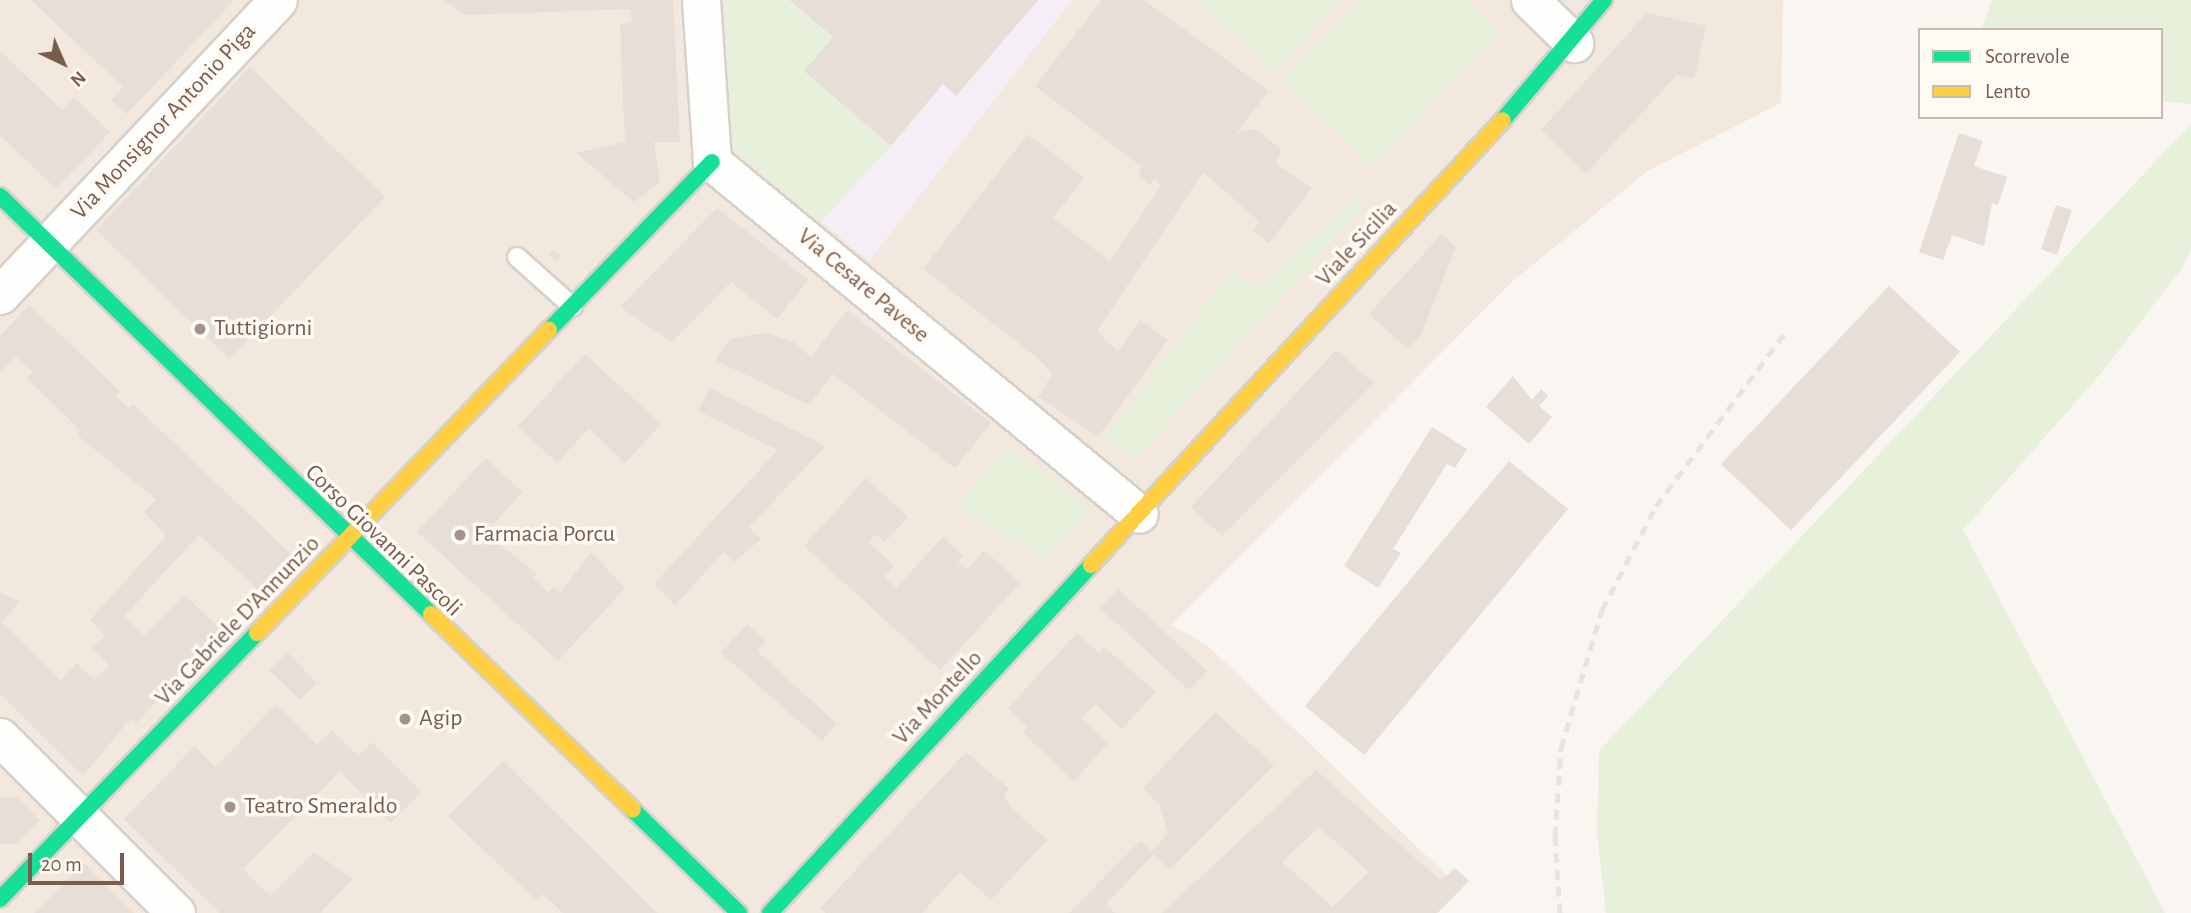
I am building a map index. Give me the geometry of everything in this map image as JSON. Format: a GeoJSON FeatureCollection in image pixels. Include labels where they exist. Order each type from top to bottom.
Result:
{"type":"FeatureCollection","features":[{"type":"Feature","properties":{"kind":"main road","name":"Viale Sicilia"},"geometry":{"type":"LineString","coordinates":[[1139,514],[1574,43],[1604,0]]}},
{"type":"Feature","properties":{"kind":"main road","name":"Via Gabriele D'Annunzio"},"geometry":{"type":"LineString","coordinates":[[0,899],[712,162]]}},
{"type":"Feature","properties":{"kind":"main road","name":"Corso Giovanni Pascoli"},"geometry":{"type":"LineString","coordinates":[[0,196],[348,541],[739,913]]}},
{"type":"Feature","properties":{"kind":"main road","name":"Via Montello"},"geometry":{"type":"LineString","coordinates":[[770,913],[1139,514]]}},
{"type":"Feature","properties":{"kind":"street","name":"Via Monsignor Antonio Piga"},"geometry":{"type":"LineString","coordinates":[[0,295],[278,0]]}},
{"type":"Feature","properties":{"kind":"street"},"geometry":{"type":"LineString","coordinates":[[701,0],[712,162]]}},
{"type":"Feature","properties":{"kind":"street"},"geometry":{"type":"LineString","coordinates":[[1530,0],[1574,43]]}},
{"type":"Feature","properties":{"kind":"street","name":"Via Cesare Pavese"},"geometry":{"type":"LineString","coordinates":[[712,162],[1139,514]]}},
{"type":"Feature","properties":{"kind":"street"},"geometry":{"type":"LineString","coordinates":[[0,737],[176,913]]}},
{"type":"Feature","properties":{"kind":"lane"},"geometry":{"type":"LineString","coordinates":[[517,257],[573,307]]}},
{"type":"Feature","properties":{"kind":"shaded area"},"geometry":{"type":"Polygon","coordinates":[[[0,0],[1783,0],[1781,103],[1649,170],[1514,280],[1171,625],[1207,645],[1461,889],[1437,913],[0,913],[0,0]]]}},
{"type":"Feature","properties":{"kind":"shaded area"},"geometry":{"type":"Polygon","coordinates":[[[726,0],[1072,0],[869,261],[730,145],[726,0]]]}},
{"type":"Feature","properties":{"kind":"green space"},"geometry":{"type":"Polygon","coordinates":[[[726,0],[789,0],[833,37],[805,71],[891,146],[820,223],[730,145],[726,0]]]}},
{"type":"Feature","properties":{"kind":"green space"},"geometry":{"type":"Polygon","coordinates":[[[1198,0],[1342,0],[1274,72],[1198,0]]]}},
{"type":"Feature","properties":{"kind":"green space"},"geometry":{"type":"Polygon","coordinates":[[[1360,0],[1465,0],[1499,32],[1373,166],[1283,81],[1360,0]]]}},
{"type":"Feature","properties":{"kind":"green space"},"geometry":{"type":"Polygon","coordinates":[[[1992,0],[2191,0],[2191,104],[2163,101],[2163,28],[1982,28],[1992,0]]]}},
{"type":"Feature","properties":{"kind":"green space"},"geometry":{"type":"Polygon","coordinates":[[[2191,124],[2191,249],[2182,268],[2102,372],[1963,530],[2165,913],[1606,913],[1597,834],[1599,751],[2191,124]]]}},
{"type":"Feature","properties":{"kind":"green space"},"geometry":{"type":"Polygon","coordinates":[[[1358,197],[1365,204],[1135,460],[1106,437],[1232,269],[1258,289],[1358,197]]]}},
{"type":"Feature","properties":{"kind":"green space"},"geometry":{"type":"Polygon","coordinates":[[[1007,446],[1091,509],[1045,559],[957,508],[1007,446]]]}},
{"type":"Feature","properties":{"kind":"building"},"geometry":{"type":"Polygon","coordinates":[[[31,0],[234,0],[127,114],[111,100],[123,87],[31,0]]]}},
{"type":"Feature","properties":{"kind":"building"},"geometry":{"type":"Polygon","coordinates":[[[444,0],[673,0],[680,142],[654,142],[660,182],[634,202],[576,153],[625,142],[620,25],[632,22],[630,9],[465,15],[444,0]]]}},
{"type":"Feature","properties":{"kind":"building"},"geometry":{"type":"Polygon","coordinates":[[[789,0],[1038,0],[956,96],[943,84],[891,146],[804,71],[833,37],[789,0]]]}},
{"type":"Feature","properties":{"kind":"building"},"geometry":{"type":"Polygon","coordinates":[[[1102,0],[1144,0],[1269,91],[1236,133],[1255,129],[1281,149],[1276,164],[1312,188],[1269,243],[1253,230],[1260,222],[1203,172],[1097,331],[1118,352],[1140,320],[1168,340],[1098,437],[1039,397],[1052,373],[1035,356],[923,269],[1028,134],[1084,178],[1053,218],[1110,261],[1161,186],[1154,179],[1150,185],[1138,173],[1142,167],[1035,86],[1102,0]]]}},
{"type":"Feature","properties":{"kind":"building"},"geometry":{"type":"Polygon","coordinates":[[[1647,13],[1706,26],[1694,79],[1677,75],[1586,173],[1541,130],[1647,13]]]}},
{"type":"Feature","properties":{"kind":"building"},"geometry":{"type":"Polygon","coordinates":[[[0,51],[62,110],[74,97],[110,132],[56,189],[0,135],[0,51]]]}},
{"type":"Feature","properties":{"kind":"building"},"geometry":{"type":"Polygon","coordinates":[[[250,67],[385,197],[229,359],[96,230],[250,67]]]}},
{"type":"Feature","properties":{"kind":"building"},"geometry":{"type":"Polygon","coordinates":[[[1959,133],[1983,141],[1974,166],[2007,177],[1998,205],[1992,203],[1984,246],[1952,235],[1943,260],[1919,252],[1959,133]]]}},
{"type":"Feature","properties":{"kind":"building"},"geometry":{"type":"Polygon","coordinates":[[[2056,205],[2072,210],[2057,255],[2041,249],[2056,205]]]}},
{"type":"Feature","properties":{"kind":"building"},"geometry":{"type":"Polygon","coordinates":[[[717,208],[808,280],[777,319],[731,282],[672,342],[620,307],[717,208]]]}},
{"type":"Feature","properties":{"kind":"building"},"geometry":{"type":"Polygon","coordinates":[[[1442,234],[1456,247],[1421,335],[1408,349],[1369,314],[1442,234]]]}},
{"type":"Feature","properties":{"kind":"building"},"geometry":{"type":"Polygon","coordinates":[[[554,250],[560,256],[556,261],[549,255],[554,250]]]}},
{"type":"Feature","properties":{"kind":"building"},"geometry":{"type":"Polygon","coordinates":[[[1889,286],[1960,352],[1791,530],[1721,464],[1889,286]]]}},
{"type":"Feature","properties":{"kind":"building"},"geometry":{"type":"Polygon","coordinates":[[[29,305],[120,391],[116,396],[129,408],[133,404],[297,560],[263,595],[199,534],[124,616],[145,636],[185,595],[223,632],[136,723],[131,718],[83,776],[0,694],[0,592],[20,602],[1,622],[61,681],[77,663],[94,680],[109,665],[93,648],[105,635],[90,620],[166,536],[144,512],[156,499],[77,435],[81,431],[27,378],[33,372],[16,356],[0,372],[0,336],[29,305]]]}},
{"type":"Feature","properties":{"kind":"building"},"geometry":{"type":"Polygon","coordinates":[[[847,310],[991,423],[955,468],[833,374],[809,405],[715,360],[731,338],[765,333],[793,342],[811,357],[847,310]]]}},
{"type":"Feature","properties":{"kind":"building"},"geometry":{"type":"Polygon","coordinates":[[[1336,350],[1374,383],[1222,536],[1191,507],[1336,350]]]}},
{"type":"Feature","properties":{"kind":"building"},"geometry":{"type":"Polygon","coordinates":[[[585,354],[661,424],[625,463],[589,428],[557,463],[518,426],[585,354]]]}},
{"type":"Feature","properties":{"kind":"building"},"geometry":{"type":"Polygon","coordinates":[[[1513,376],[1532,400],[1541,389],[1548,396],[1539,406],[1552,417],[1529,444],[1486,407],[1513,376]]]}},
{"type":"Feature","properties":{"kind":"building"},"geometry":{"type":"Polygon","coordinates":[[[710,388],[826,446],[749,527],[761,539],[734,562],[724,552],[675,605],[654,584],[778,450],[698,411],[710,388]]]}},
{"type":"Feature","properties":{"kind":"building"},"geometry":{"type":"Polygon","coordinates":[[[1432,427],[1467,449],[1455,468],[1447,464],[1393,549],[1401,553],[1378,588],[1344,566],[1432,427]]]}},
{"type":"Feature","properties":{"kind":"building"},"geometry":{"type":"Polygon","coordinates":[[[486,458],[522,492],[494,524],[485,523],[493,531],[489,536],[537,574],[533,578],[549,593],[554,587],[560,593],[591,552],[625,588],[558,661],[417,532],[486,458]]]}},
{"type":"Feature","properties":{"kind":"building"},"geometry":{"type":"Polygon","coordinates":[[[1509,461],[1568,509],[1364,755],[1305,706],[1509,461]]]}},
{"type":"Feature","properties":{"kind":"building"},"geometry":{"type":"Polygon","coordinates":[[[866,478],[908,517],[885,542],[876,534],[868,542],[894,566],[884,577],[896,588],[943,537],[963,556],[958,562],[967,570],[984,550],[1020,583],[940,670],[804,546],[866,478]]]}},
{"type":"Feature","properties":{"kind":"building"},"geometry":{"type":"Polygon","coordinates":[[[1118,589],[1207,671],[1189,690],[1100,608],[1118,589]]]}},
{"type":"Feature","properties":{"kind":"building"},"geometry":{"type":"Polygon","coordinates":[[[747,624],[765,641],[757,651],[837,724],[822,741],[721,653],[747,624]]]}},
{"type":"Feature","properties":{"kind":"building"},"geometry":{"type":"Polygon","coordinates":[[[1077,633],[1099,653],[1104,647],[1156,692],[1122,729],[1095,704],[1081,719],[1108,743],[1074,781],[1023,733],[1028,727],[1008,708],[1077,633]]]}},
{"type":"Feature","properties":{"kind":"building"},"geometry":{"type":"Polygon","coordinates":[[[287,652],[317,683],[300,700],[269,670],[287,652]]]}},
{"type":"Feature","properties":{"kind":"building"},"geometry":{"type":"Polygon","coordinates":[[[276,705],[317,745],[332,730],[358,756],[372,742],[422,792],[391,823],[340,771],[243,869],[270,896],[314,852],[353,879],[320,913],[220,913],[124,819],[195,746],[215,767],[276,705]]]}},
{"type":"Feature","properties":{"kind":"building"},"geometry":{"type":"Polygon","coordinates":[[[1215,712],[1274,765],[1170,869],[1154,854],[1106,904],[1115,913],[1069,913],[1141,840],[1151,851],[1168,834],[1160,806],[1143,788],[1215,712]]]}},
{"type":"Feature","properties":{"kind":"building"},"geometry":{"type":"Polygon","coordinates":[[[966,752],[1009,789],[1003,795],[1010,806],[1047,840],[991,900],[960,872],[922,913],[826,913],[820,908],[966,752]]]}},
{"type":"Feature","properties":{"kind":"building"},"geometry":{"type":"Polygon","coordinates":[[[503,761],[657,913],[563,913],[543,894],[536,900],[448,816],[503,761]]]}},
{"type":"Feature","properties":{"kind":"building"},"geometry":{"type":"Polygon","coordinates":[[[1316,770],[1441,881],[1455,868],[1469,881],[1437,913],[1162,913],[1316,770]],[[1319,827],[1282,862],[1333,907],[1369,872],[1319,827]]]}},
{"type":"Feature","properties":{"kind":"building"},"geometry":{"type":"Polygon","coordinates":[[[0,797],[17,797],[40,821],[17,844],[0,844],[0,797]]]}},
{"type":"Feature","properties":{"kind":"building"},"geometry":{"type":"Polygon","coordinates":[[[84,863],[134,913],[35,913],[84,863]]]}},
{"type":"Feature","properties":{"kind":"railway"},"geometry":{"type":"LineString","coordinates":[[1560,913],[1555,836],[1561,748],[1602,610],[1656,506],[1784,334]]}},
{"type":"Feature","properties":{"kind":"traffic: fast"},"geometry":{"type":"LineString","coordinates":[[1503,120],[1604,0]]}},
{"type":"Feature","properties":{"kind":"traffic: fast"},"geometry":{"type":"LineString","coordinates":[[549,330],[712,162]]}},
{"type":"Feature","properties":{"kind":"traffic: fast"},"geometry":{"type":"LineString","coordinates":[[0,196],[431,614]]}},
{"type":"Feature","properties":{"kind":"traffic: fast"},"geometry":{"type":"LineString","coordinates":[[770,913],[1091,565]]}},
{"type":"Feature","properties":{"kind":"traffic: fast"},"geometry":{"type":"LineString","coordinates":[[0,899],[257,633]]}},
{"type":"Feature","properties":{"kind":"traffic: fast"},"geometry":{"type":"LineString","coordinates":[[633,810],[739,913]]}},
{"type":"Feature","properties":{"kind":"traffic: slow"},"geometry":{"type":"LineString","coordinates":[[1091,565],[1503,120]]}},
{"type":"Feature","properties":{"kind":"traffic: slow"},"geometry":{"type":"LineString","coordinates":[[257,633],[549,330]]}},
{"type":"Feature","properties":{"kind":"traffic: slow"},"geometry":{"type":"LineString","coordinates":[[431,614],[633,810]]}},
{"type":"Feature","properties":{"kind":"place","name":"Tuttigiorni"},"geometry":{"type":"Point","coordinates":[200,329]}},
{"type":"Feature","properties":{"kind":"place","name":"Farmacia Porcu"},"geometry":{"type":"Point","coordinates":[460,535]}},
{"type":"Feature","properties":{"kind":"place","name":"Agip"},"geometry":{"type":"Point","coordinates":[405,719]}},
{"type":"Feature","properties":{"kind":"place","name":"Teatro Smeraldo"},"geometry":{"type":"Point","coordinates":[230,807]}}]}
